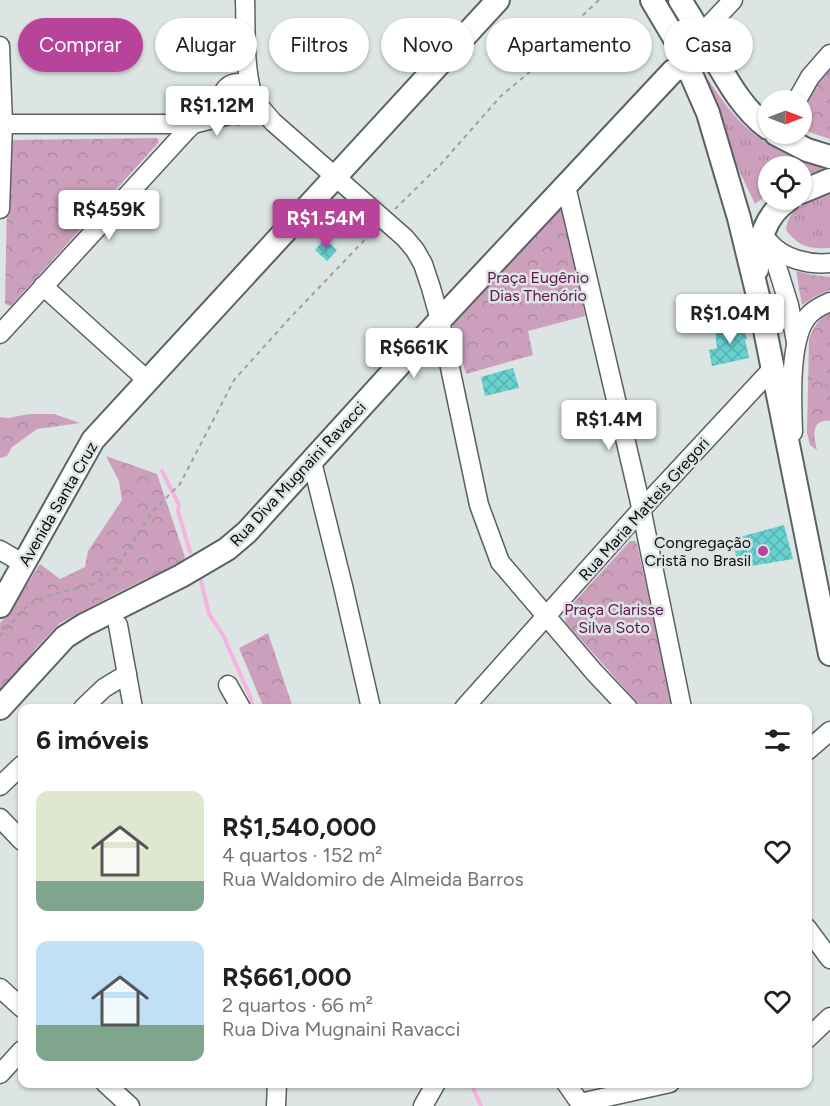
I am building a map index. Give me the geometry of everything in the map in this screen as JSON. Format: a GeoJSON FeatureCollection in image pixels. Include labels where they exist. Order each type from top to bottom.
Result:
{"type":"FeatureCollection","features":[{"type":"Feature","properties":{"kind":"main road"},"geometry":{"type":"LineString","coordinates":[[652,0],[664,20]]}},
{"type":"Feature","properties":{"kind":"main road","name":"Avenida Santa Cruz"},"geometry":{"type":"LineString","coordinates":[[0,606],[93,440],[494,2]]}},
{"type":"Feature","properties":{"kind":"main road"},"geometry":{"type":"LineString","coordinates":[[682,4],[691,18]]}},
{"type":"Feature","properties":{"kind":"main road","name":"Rua Diva Mugnaini Ravacci"},"geometry":{"type":"LineString","coordinates":[[111,620],[227,549],[247,532],[440,320],[672,72]]}},
{"type":"Feature","properties":{"kind":"main road"},"geometry":{"type":"LineString","coordinates":[[690,72],[708,113],[739,219],[759,300],[782,369],[778,397],[825,616],[830,654]]}},
{"type":"Feature","properties":{"kind":"main road"},"geometry":{"type":"LineString","coordinates":[[722,72],[733,91],[758,121]]}},
{"type":"Feature","properties":{"kind":"main road"},"geometry":{"type":"LineString","coordinates":[[795,144],[830,157]]}},
{"type":"Feature","properties":{"kind":"main road"},"geometry":{"type":"LineString","coordinates":[[812,187],[830,180]]}},
{"type":"Feature","properties":{"kind":"main road"},"geometry":{"type":"LineString","coordinates":[[759,300],[756,271],[759,242],[766,237],[772,214],[777,210]]}},
{"type":"Feature","properties":{"kind":"main road"},"geometry":{"type":"LineString","coordinates":[[0,708],[65,637],[84,624],[111,620]]}},
{"type":"Feature","properties":{"kind":"street"},"geometry":{"type":"LineString","coordinates":[[245,0],[246,18]]}},
{"type":"Feature","properties":{"kind":"street"},"geometry":{"type":"LineString","coordinates":[[716,18],[733,0]]}},
{"type":"Feature","properties":{"kind":"street"},"geometry":{"type":"LineString","coordinates":[[0,46],[3,124],[0,209]]}},
{"type":"Feature","properties":{"kind":"street"},"geometry":{"type":"LineString","coordinates":[[803,90],[810,77],[830,54]]}},
{"type":"Feature","properties":{"kind":"street"},"geometry":{"type":"LineString","coordinates":[[0,333],[227,90],[238,78],[240,72]]}},
{"type":"Feature","properties":{"kind":"street"},"geometry":{"type":"LineString","coordinates":[[3,124],[193,124],[237,115],[250,109],[253,96],[249,72]]}},
{"type":"Feature","properties":{"kind":"street"},"geometry":{"type":"LineString","coordinates":[[233,114],[223,104],[227,90],[236,83],[246,85],[273,123],[405,238],[415,250],[423,264],[440,320],[479,505],[500,562],[624,704]]}},
{"type":"Feature","properties":{"kind":"street"},"geometry":{"type":"LineString","coordinates":[[566,186],[639,498],[681,704]]}},
{"type":"Feature","properties":{"kind":"street"},"geometry":{"type":"LineString","coordinates":[[766,237],[784,255],[801,261],[830,263]]}},
{"type":"Feature","properties":{"kind":"street"},"geometry":{"type":"LineString","coordinates":[[766,237],[789,305],[796,342]]}},
{"type":"Feature","properties":{"kind":"street"},"geometry":{"type":"LineString","coordinates":[[43,286],[147,380]]}},
{"type":"Feature","properties":{"kind":"street"},"geometry":{"type":"LineString","coordinates":[[794,479],[782,369],[810,313],[830,302]]}},
{"type":"Feature","properties":{"kind":"street","name":"Rua Maria Matteis Gregori"},"geometry":{"type":"LineString","coordinates":[[468,704],[640,511],[753,390],[782,369]]}},
{"type":"Feature","properties":{"kind":"street"},"geometry":{"type":"LineString","coordinates":[[753,390],[770,390],[778,397]]}},
{"type":"Feature","properties":{"kind":"street"},"geometry":{"type":"LineString","coordinates":[[312,462],[370,704]]}},
{"type":"Feature","properties":{"kind":"street"},"geometry":{"type":"LineString","coordinates":[[0,550],[24,564]]}},
{"type":"Feature","properties":{"kind":"street"},"geometry":{"type":"LineString","coordinates":[[111,620],[128,674],[132,704]]}},
{"type":"Feature","properties":{"kind":"street"},"geometry":{"type":"LineString","coordinates":[[86,704],[104,688],[128,674]]}},
{"type":"Feature","properties":{"kind":"street"},"geometry":{"type":"LineString","coordinates":[[228,686],[239,704]]}},
{"type":"Feature","properties":{"kind":"street"},"geometry":{"type":"LineString","coordinates":[[812,747],[830,731]]}},
{"type":"Feature","properties":{"kind":"street"},"geometry":{"type":"LineString","coordinates":[[0,786],[18,769]]}},
{"type":"Feature","properties":{"kind":"street"},"geometry":{"type":"LineString","coordinates":[[0,818],[18,837]]}},
{"type":"Feature","properties":{"kind":"street"},"geometry":{"type":"LineString","coordinates":[[812,935],[830,959]]}},
{"type":"Feature","properties":{"kind":"street"},"geometry":{"type":"LineString","coordinates":[[0,988],[18,1004]]}},
{"type":"Feature","properties":{"kind":"street"},"geometry":{"type":"LineString","coordinates":[[812,1034],[830,1017]]}},
{"type":"Feature","properties":{"kind":"street"},"geometry":{"type":"LineString","coordinates":[[0,1074],[18,1054]]}},
{"type":"Feature","properties":{"kind":"street"},"geometry":{"type":"LineString","coordinates":[[110,1088],[130,1106]]}},
{"type":"Feature","properties":{"kind":"street"},"geometry":{"type":"LineString","coordinates":[[276,1106],[277,1088]]}},
{"type":"Feature","properties":{"kind":"street"},"geometry":{"type":"LineString","coordinates":[[570,1088],[581,1104],[649,1088]]}},
{"type":"Feature","properties":{"kind":"path"},"geometry":{"type":"LineString","coordinates":[[782,369],[830,387]]}},
{"type":"Feature","properties":{"kind":"path"},"geometry":{"type":"LineString","coordinates":[[0,636],[29,604],[54,594],[97,583],[116,568],[152,512],[180,484]]}},
{"type":"Feature","properties":{"kind":"green space"},"geometry":{"type":"Polygon","coordinates":[[[830,67],[830,139],[812,133],[812,92],[830,67]]]}},
{"type":"Feature","properties":{"kind":"green space"},"geometry":{"type":"Polygon","coordinates":[[[703,72],[732,112],[745,127],[758,137],[758,144],[770,144],[793,156],[758,156],[758,202],[755,204],[724,139],[698,75],[703,72]]]}},
{"type":"Feature","properties":{"kind":"green space"},"geometry":{"type":"Polygon","coordinates":[[[157,138],[159,142],[11,306],[5,304],[9,143],[14,140],[157,138]]]}},
{"type":"Feature","properties":{"kind":"green space"},"geometry":{"type":"Polygon","coordinates":[[[812,164],[824,169],[812,173],[812,164]]]}},
{"type":"Feature","properties":{"kind":"green space"},"geometry":{"type":"Polygon","coordinates":[[[830,193],[830,248],[805,246],[795,240],[786,230],[791,215],[796,210],[812,210],[812,199],[830,193]]]}},
{"type":"Feature","properties":{"kind":"green space","name":"Praça Eugênio Dias Thenório"},"geometry":{"type":"Polygon","coordinates":[[[558,208],[563,210],[566,216],[585,316],[528,331],[533,355],[466,374],[453,323],[558,208]]]}},
{"type":"Feature","properties":{"kind":"green space"},"geometry":{"type":"Polygon","coordinates":[[[796,271],[830,277],[830,290],[802,305],[796,271]]]}},
{"type":"Feature","properties":{"kind":"green space"},"geometry":{"type":"Polygon","coordinates":[[[830,313],[830,421],[824,421],[816,426],[817,450],[810,445],[807,433],[809,339],[820,320],[830,313]]]}},
{"type":"Feature","properties":{"kind":"green space"},"geometry":{"type":"Polygon","coordinates":[[[29,414],[54,414],[80,423],[37,429],[12,447],[7,456],[0,458],[0,417],[8,418],[29,414]]]}},
{"type":"Feature","properties":{"kind":"green space"},"geometry":{"type":"Polygon","coordinates":[[[106,456],[157,474],[185,557],[183,561],[60,623],[37,647],[0,696],[0,623],[9,613],[40,564],[60,579],[85,567],[88,551],[122,500],[119,481],[106,456]]]}},
{"type":"Feature","properties":{"kind":"green space","name":"Praça Clarisse Silva Soto"},"geometry":{"type":"Polygon","coordinates":[[[630,541],[635,541],[672,704],[638,704],[566,623],[566,611],[630,541]]]}},
{"type":"Feature","properties":{"kind":"green space"},"geometry":{"type":"Polygon","coordinates":[[[268,633],[292,704],[262,704],[239,648],[268,633]]]}},
{"type":"Feature","properties":{"kind":"building"},"geometry":{"type":"Polygon","coordinates":[[[325,239],[337,250],[327,261],[315,250],[325,239]]]}},
{"type":"Feature","properties":{"kind":"building"},"geometry":{"type":"Polygon","coordinates":[[[742,323],[749,358],[712,366],[709,350],[717,348],[715,331],[720,330],[720,327],[742,323]]]}},
{"type":"Feature","properties":{"kind":"building"},"geometry":{"type":"Polygon","coordinates":[[[513,368],[519,388],[485,396],[481,377],[513,368]]]}},
{"type":"Feature","properties":{"kind":"building","name":"Congregação Cristã no Brasil"},"geometry":{"type":"Polygon","coordinates":[[[784,525],[793,559],[739,568],[732,539],[784,525]]]}},
{"type":"Feature","properties":{"kind":"waterway"},"geometry":{"type":"LineString","coordinates":[[162,471],[179,505],[178,511],[190,552]]}},
{"type":"Feature","properties":{"kind":"waterway"},"geometry":{"type":"LineString","coordinates":[[201,581],[209,614],[223,635],[252,704]]}},
{"type":"Feature","properties":{"kind":"waterway"},"geometry":{"type":"LineString","coordinates":[[473,1088],[481,1106]]}},
{"type":"Feature","properties":{"kind":"place","name":"Congregação Cristã no Brasil"},"geometry":{"type":"Point","coordinates":[763,551]}}]}
